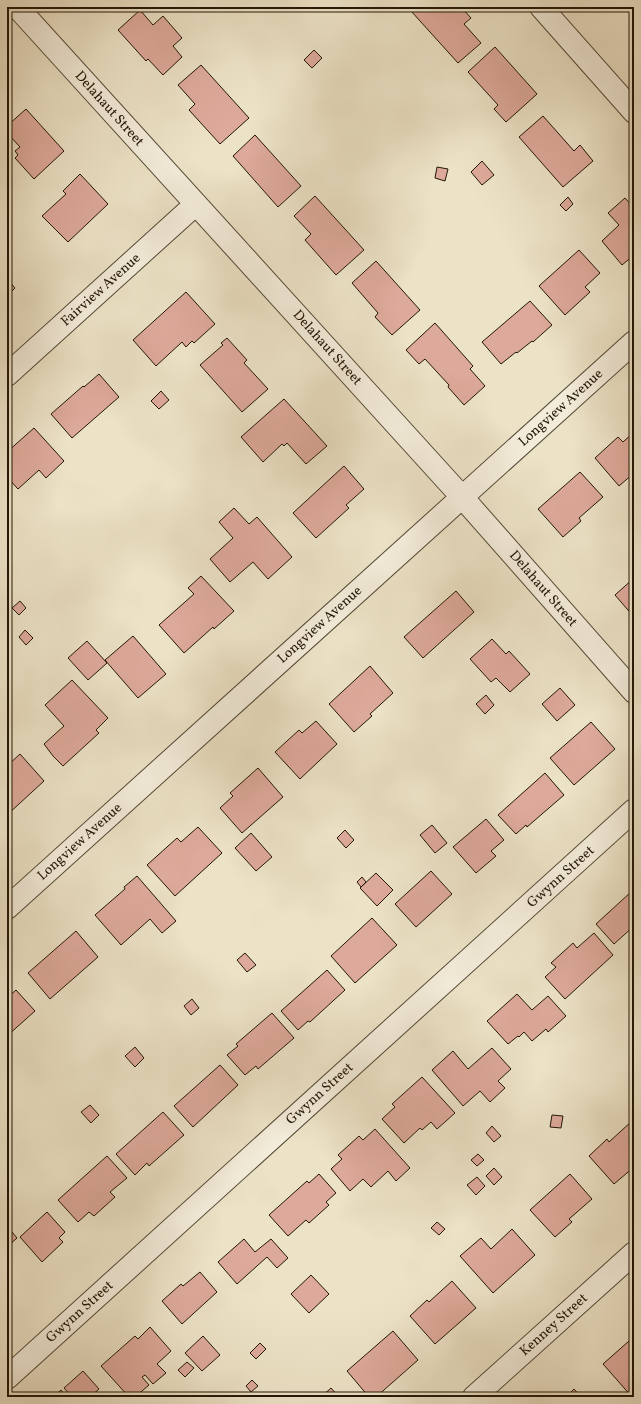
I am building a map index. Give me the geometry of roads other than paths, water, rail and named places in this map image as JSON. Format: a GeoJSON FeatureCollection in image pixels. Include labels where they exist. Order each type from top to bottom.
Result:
{"type":"FeatureCollection","features":[{"type":"Feature","properties":{"kind":"street","name":"Delahaut Street"},"geometry":{"type":"LineString","coordinates":[[17,7],[462,497],[634,692]]}},
{"type":"Feature","properties":{"kind":"street"},"geometry":{"type":"LineString","coordinates":[[541,7],[634,112]]}},
{"type":"Feature","properties":{"kind":"street","name":"Fairview Avenue"},"geometry":{"type":"LineString","coordinates":[[7,375],[196,204]]}},
{"type":"Feature","properties":{"kind":"street","name":"Longview Avenue"},"geometry":{"type":"LineString","coordinates":[[7,908],[634,342]]}},
{"type":"Feature","properties":{"kind":"street","name":"Gwynn Street"},"geometry":{"type":"LineString","coordinates":[[7,1378],[634,810]]}},
{"type":"Feature","properties":{"kind":"street","name":"Kenney Street"},"geometry":{"type":"LineString","coordinates":[[474,1397],[634,1253]]}}]}
